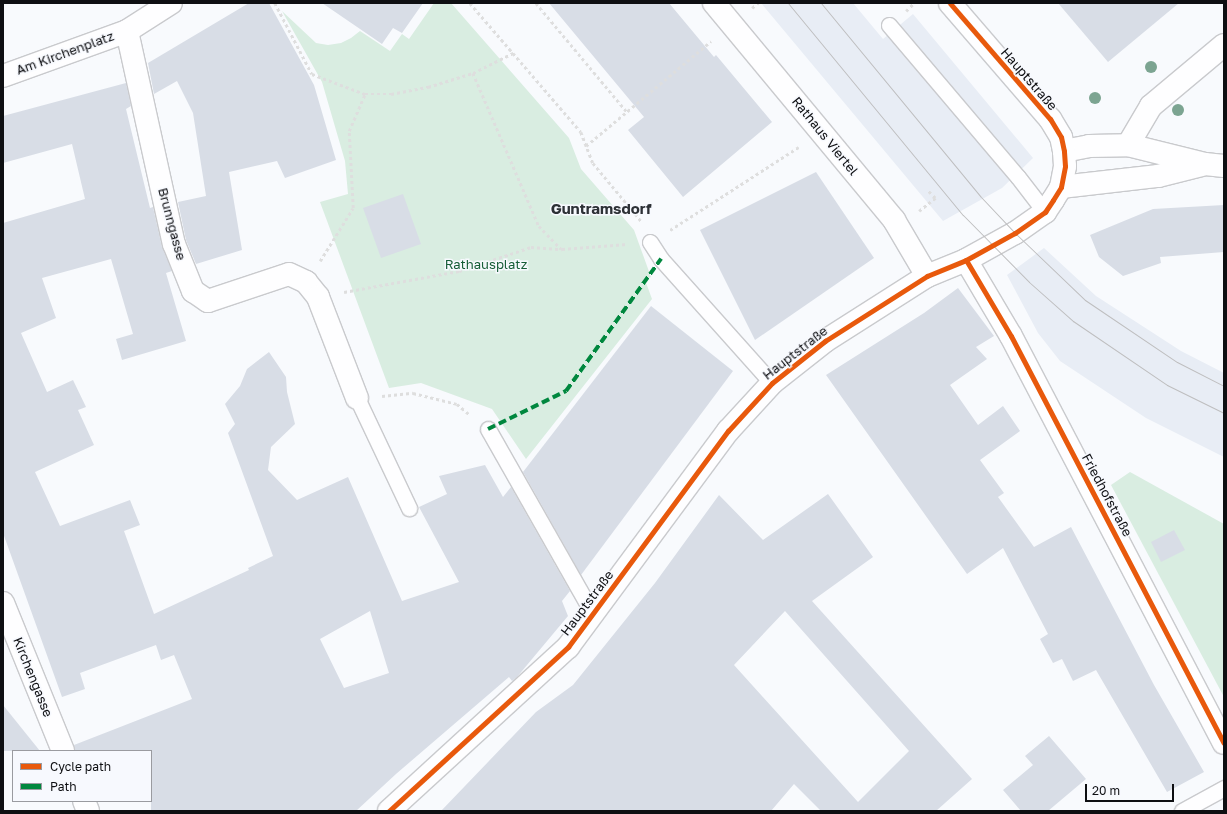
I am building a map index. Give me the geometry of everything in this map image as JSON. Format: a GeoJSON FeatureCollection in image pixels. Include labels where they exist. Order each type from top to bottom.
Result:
{"type":"FeatureCollection","features":[{"type":"Feature","properties":{"kind":"street","name":"Am Kirchenplatz"},"geometry":{"type":"LineString","coordinates":[[3,76],[127,31],[172,3]]}},
{"type":"Feature","properties":{"kind":"street","name":"Rathaus Viertel"},"geometry":{"type":"LineString","coordinates":[[714,3],[823,132],[894,220],[927,276]]}},
{"type":"Feature","properties":{"kind":"street","name":"Hauptstraße"},"geometry":{"type":"LineString","coordinates":[[389,811],[568,647],[728,431],[772,383],[825,341],[927,276],[966,260],[1015,233],[1045,212],[1060,187],[1065,166],[1064,151],[1060,137],[1050,119],[950,3]]}},
{"type":"Feature","properties":{"kind":"street","name":"Brunngasse"},"geometry":{"type":"LineString","coordinates":[[127,31],[174,244],[193,291],[208,301],[289,274],[312,290]]}},
{"type":"Feature","properties":{"kind":"street"},"geometry":{"type":"LineString","coordinates":[[1128,145],[1151,106],[1224,45]]}},
{"type":"Feature","properties":{"kind":"street"},"geometry":{"type":"LineString","coordinates":[[1064,151],[1089,146],[1128,145],[1215,165]]}},
{"type":"Feature","properties":{"kind":"street"},"geometry":{"type":"LineString","coordinates":[[1060,187],[1158,176],[1215,165]]}},
{"type":"Feature","properties":{"kind":"street","name":"Friedhofstraße"},"geometry":{"type":"LineString","coordinates":[[966,260],[1011,336],[1224,743]]}},
{"type":"Feature","properties":{"kind":"street"},"geometry":{"type":"LineString","coordinates":[[312,290],[357,398]]}},
{"type":"Feature","properties":{"kind":"street","name":"Kirchengasse"},"geometry":{"type":"LineString","coordinates":[[3,602],[63,750]]}},
{"type":"Feature","properties":{"kind":"lane"},"geometry":{"type":"LineString","coordinates":[[889,25],[1018,177],[1045,212]]}},
{"type":"Feature","properties":{"kind":"lane"},"geometry":{"type":"LineString","coordinates":[[650,242],[661,259],[772,383]]}},
{"type":"Feature","properties":{"kind":"lane"},"geometry":{"type":"LineString","coordinates":[[357,398],[409,508]]}},
{"type":"Feature","properties":{"kind":"lane"},"geometry":{"type":"LineString","coordinates":[[488,428],[593,614]]}},
{"type":"Feature","properties":{"kind":"lane"},"geometry":{"type":"LineString","coordinates":[[1182,811],[1224,788]]}},
{"type":"Feature","properties":{"kind":"path"},"geometry":{"type":"LineString","coordinates":[[275,3],[312,74],[365,94],[391,94],[428,87],[473,72],[513,53]]}},
{"type":"Feature","properties":{"kind":"path"},"geometry":{"type":"LineString","coordinates":[[470,3],[581,132],[593,163],[640,217],[650,242]]}},
{"type":"Feature","properties":{"kind":"path"},"geometry":{"type":"LineString","coordinates":[[536,3],[627,112]]}},
{"type":"Feature","properties":{"kind":"path"},"geometry":{"type":"LineString","coordinates":[[586,146],[758,3]]}},
{"type":"Feature","properties":{"kind":"path"},"geometry":{"type":"LineString","coordinates":[[473,72],[539,226],[562,249]]}},
{"type":"Feature","properties":{"kind":"path"},"geometry":{"type":"LineString","coordinates":[[312,290],[353,208],[349,131],[365,94]]}},
{"type":"Feature","properties":{"kind":"path"},"geometry":{"type":"LineString","coordinates":[[312,290],[459,271],[531,247],[562,249],[650,242],[823,132]]}},
{"type":"Feature","properties":{"kind":"path"},"geometry":{"type":"LineString","coordinates":[[357,398],[413,393],[457,404],[488,428]]}},
{"type":"Feature","properties":{"kind":"shaded area"},"geometry":{"type":"Polygon","coordinates":[[[761,3],[853,3],[883,39],[913,14],[1033,158],[1002,188],[943,221],[761,3]]]}},
{"type":"Feature","properties":{"kind":"shaded area"},"geometry":{"type":"Polygon","coordinates":[[[1044,248],[1096,296],[1181,351],[1224,373],[1224,457],[1146,418],[1060,361],[1038,333],[1007,275],[1044,248]]]}},
{"type":"Feature","properties":{"kind":"green space","name":"Rathausplatz"},"geometry":{"type":"Polygon","coordinates":[[[434,3],[451,3],[569,138],[581,169],[634,230],[651,277],[645,280],[652,299],[526,459],[492,409],[421,383],[389,388],[320,202],[348,194],[345,161],[322,82],[282,11],[316,43],[328,45],[341,43],[360,31],[390,51],[402,34],[409,39],[434,3]]]}},
{"type":"Feature","properties":{"kind":"green space"},"geometry":{"type":"Polygon","coordinates":[[[1130,472],[1224,524],[1224,697],[1111,485],[1130,472]]]}},
{"type":"Feature","properties":{"kind":"building"},"geometry":{"type":"Polygon","coordinates":[[[249,3],[269,3],[314,85],[336,160],[285,178],[277,161],[229,172],[242,250],[196,264],[186,240],[178,202],[206,196],[193,113],[177,81],[154,94],[148,63],[249,3]]]}},
{"type":"Feature","properties":{"kind":"building"},"geometry":{"type":"Polygon","coordinates":[[[322,3],[423,3],[402,33],[393,28],[382,44],[322,3]]]}},
{"type":"Feature","properties":{"kind":"building"},"geometry":{"type":"Polygon","coordinates":[[[549,3],[669,3],[714,57],[716,55],[772,122],[683,197],[628,130],[644,117],[549,3]]]}},
{"type":"Feature","properties":{"kind":"building"},"geometry":{"type":"Polygon","coordinates":[[[1058,3],[1179,3],[1108,62],[1058,3]]]}},
{"type":"Feature","properties":{"kind":"building"},"geometry":{"type":"Polygon","coordinates":[[[126,83],[131,106],[126,109],[150,208],[153,207],[162,247],[172,271],[166,273],[186,341],[122,360],[116,339],[133,334],[111,259],[42,278],[56,318],[21,333],[47,392],[73,380],[86,407],[78,410],[94,445],[35,472],[60,526],[130,500],[140,525],[124,531],[154,614],[249,570],[248,568],[273,556],[228,433],[235,424],[225,404],[240,386],[247,369],[269,352],[286,377],[287,392],[295,424],[271,447],[268,470],[297,500],[348,477],[402,601],[459,582],[419,507],[447,494],[439,476],[485,465],[503,497],[511,487],[570,591],[562,601],[568,616],[517,677],[512,681],[509,677],[396,774],[356,811],[151,811],[152,750],[75,750],[74,745],[192,699],[174,655],[161,660],[156,645],[80,673],[85,689],[62,697],[3,533],[3,223],[85,199],[72,144],[3,163],[3,116],[126,83]],[[370,611],[320,639],[344,688],[389,673],[370,611]]]}},
{"type":"Feature","properties":{"kind":"building"},"geometry":{"type":"Polygon","coordinates":[[[816,172],[874,258],[755,340],[700,230],[816,172]]]}},
{"type":"Feature","properties":{"kind":"building"},"geometry":{"type":"Polygon","coordinates":[[[403,194],[421,244],[381,258],[363,208],[403,194]]]}},
{"type":"Feature","properties":{"kind":"building"},"geometry":{"type":"Polygon","coordinates":[[[1224,205],[1224,252],[1160,257],[1161,263],[1123,276],[1099,257],[1090,235],[1153,209],[1224,205]]]}},
{"type":"Feature","properties":{"kind":"building"},"geometry":{"type":"Polygon","coordinates":[[[958,288],[994,336],[976,347],[987,359],[950,385],[978,425],[1003,406],[1020,431],[980,460],[1004,493],[998,497],[1034,547],[1071,527],[1154,685],[1204,772],[1167,792],[1096,670],[1073,681],[1062,659],[1053,663],[1040,639],[1048,634],[1003,548],[967,574],[826,375],[924,313],[958,288]]]}},
{"type":"Feature","properties":{"kind":"building"},"geometry":{"type":"Polygon","coordinates":[[[651,306],[733,371],[581,575],[523,472],[651,306]]]}},
{"type":"Feature","properties":{"kind":"building"},"geometry":{"type":"Polygon","coordinates":[[[828,494],[873,557],[812,601],[972,779],[936,811],[821,811],[794,784],[771,811],[441,811],[536,712],[573,685],[655,583],[719,495],[763,540],[828,494]],[[785,611],[734,665],[858,802],[909,751],[785,611]]]}},
{"type":"Feature","properties":{"kind":"building"},"geometry":{"type":"Polygon","coordinates":[[[1174,530],[1185,550],[1161,562],[1151,542],[1174,530]]]}},
{"type":"Feature","properties":{"kind":"building"},"geometry":{"type":"Polygon","coordinates":[[[3,705],[39,750],[3,751],[3,705]]]}},
{"type":"Feature","properties":{"kind":"building"},"geometry":{"type":"Polygon","coordinates":[[[1049,736],[1086,779],[1048,811],[1021,811],[1003,790],[1033,765],[1025,756],[1049,736]]]}},
{"type":"Feature","properties":{"kind":"tram line"},"geometry":{"type":"LineString","coordinates":[[788,3],[963,215],[1029,282],[1073,321],[1167,385],[1224,413]]}},
{"type":"Feature","properties":{"kind":"tram line"},"geometry":{"type":"LineString","coordinates":[[821,3],[981,197],[1015,233],[1085,300],[1177,362],[1224,386]]}},
{"type":"Feature","properties":{"kind":"marked path"},"geometry":{"type":"LineString","coordinates":[[488,429],[566,391],[661,259]]}},
{"type":"Feature","properties":{"kind":"cycle path"},"geometry":{"type":"LineString","coordinates":[[389,811],[568,647],[728,431],[772,383],[825,341],[927,276],[966,260],[1015,233],[1045,212],[1061,187],[1065,166],[1061,137],[1050,119],[950,3]]}},
{"type":"Feature","properties":{"kind":"cycle path"},"geometry":{"type":"LineString","coordinates":[[966,260],[1011,336],[1224,743]]}},
{"type":"Feature","properties":{"kind":"district","name":"Guntramsdorf"},"geometry":{"type":"Point","coordinates":[601,209]}}]}
